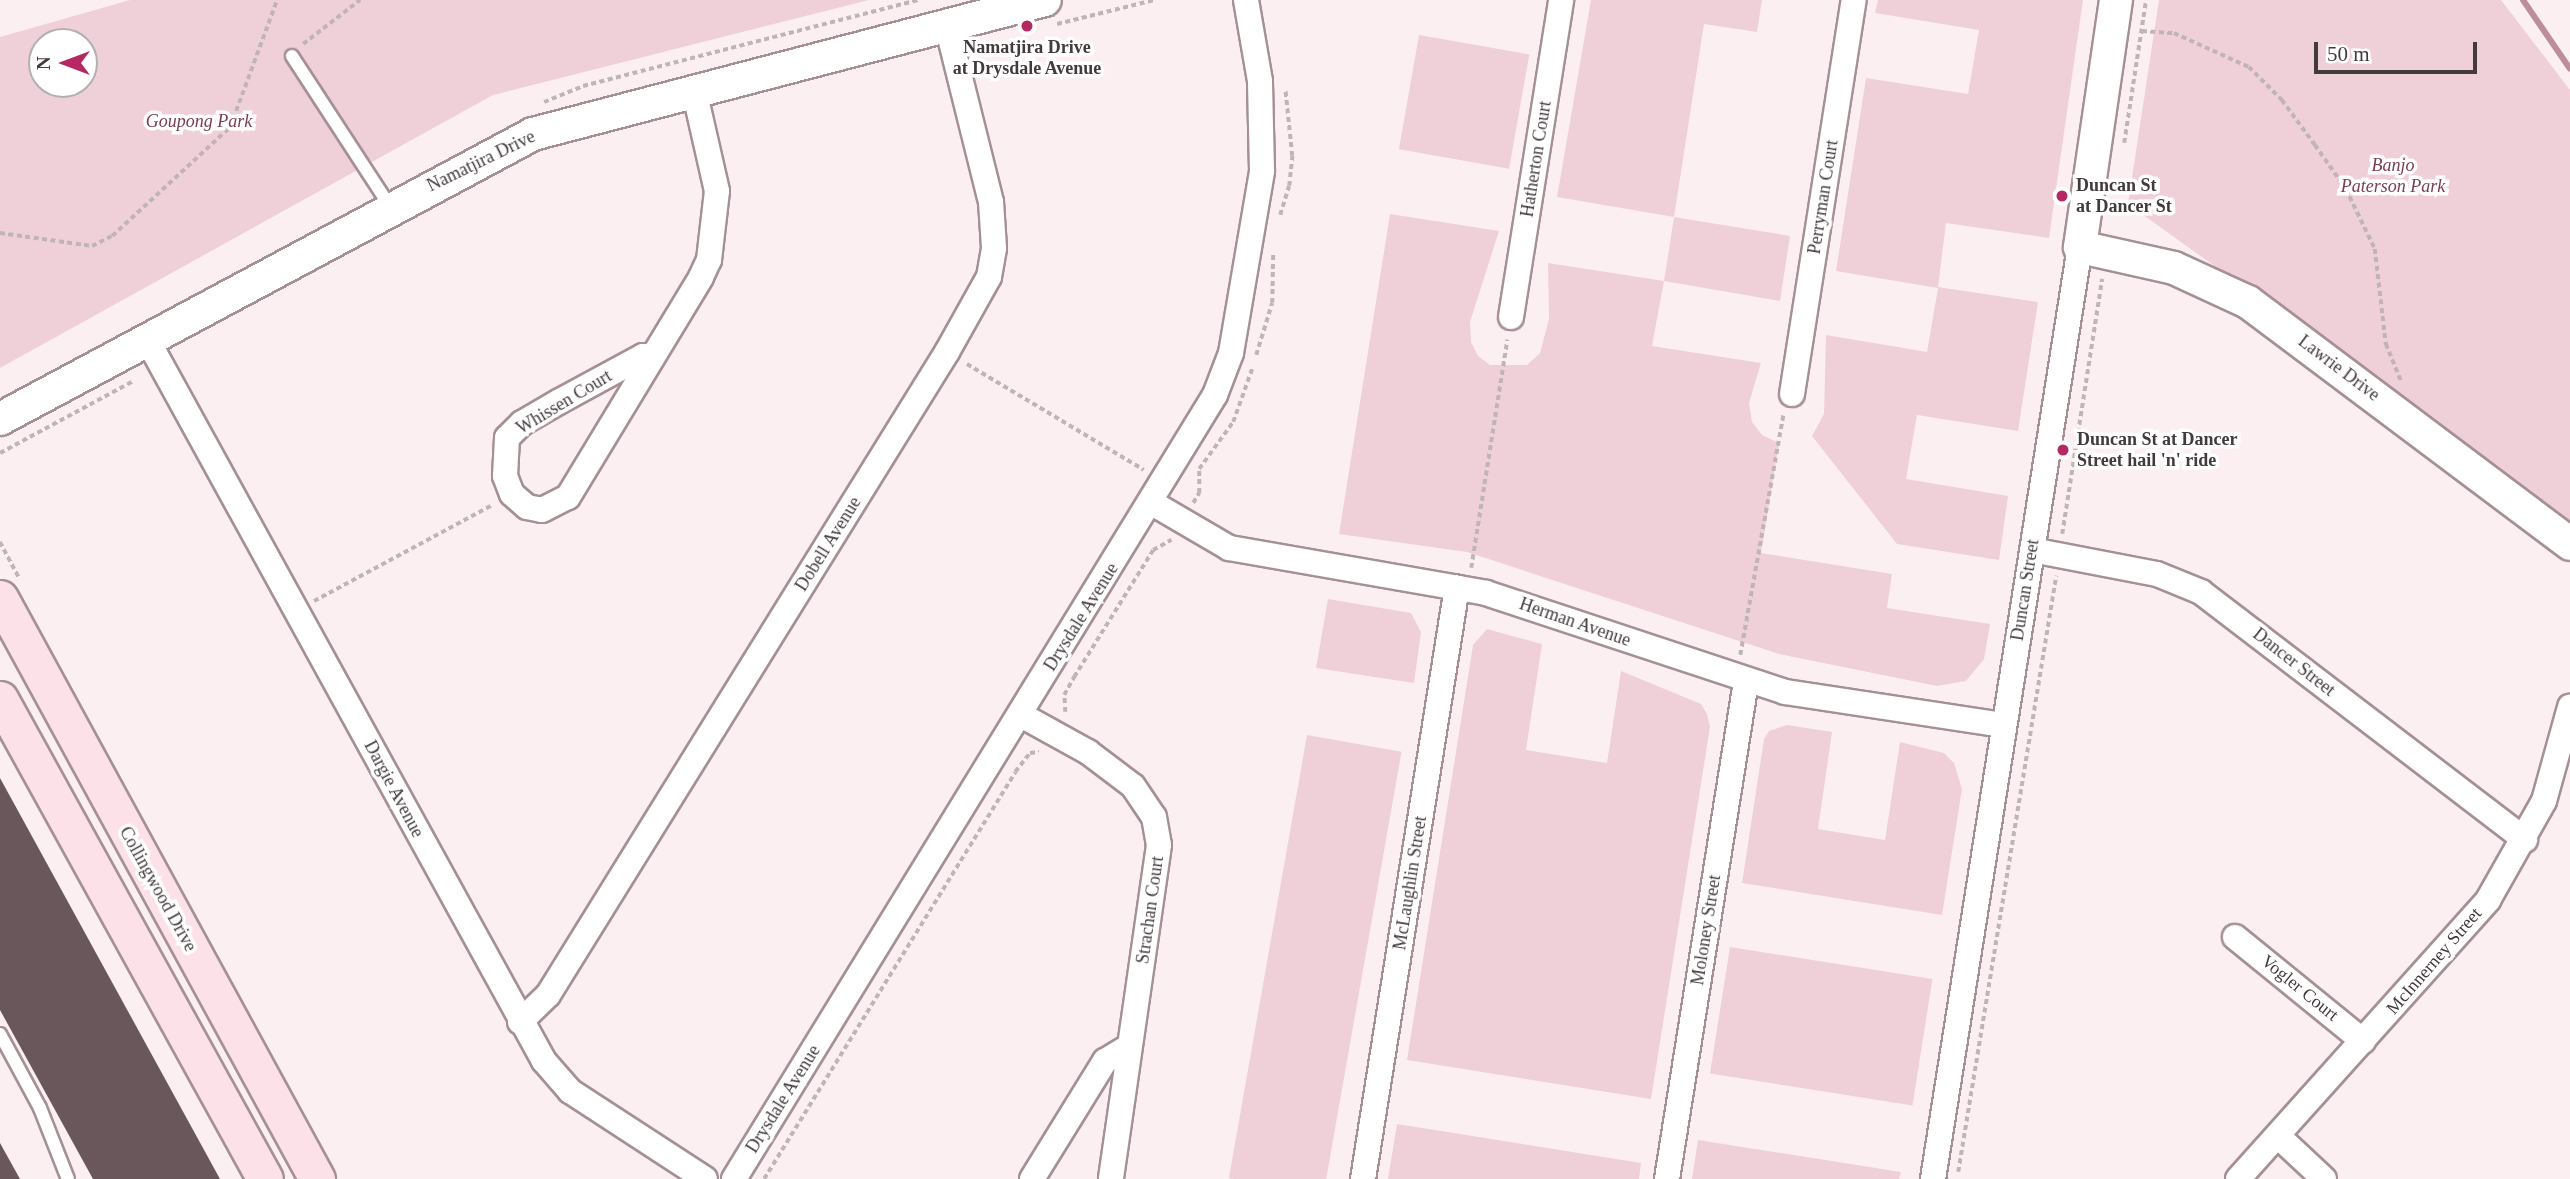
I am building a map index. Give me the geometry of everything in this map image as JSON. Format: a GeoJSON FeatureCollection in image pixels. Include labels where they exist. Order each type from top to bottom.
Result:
{"type":"FeatureCollection","features":[{"type":"Feature","properties":{"kind":"main road","name":"Collingwood Drive"},"geometry":{"type":"LineString","coordinates":[[0,598],[317,1179]]}},
{"type":"Feature","properties":{"kind":"main road"},"geometry":{"type":"LineString","coordinates":[[0,699],[262,1175]]}},
{"type":"Feature","properties":{"kind":"street","name":"Drysdale Avenue"},"geometry":{"type":"LineString","coordinates":[[734,1179],[1158,492],[1215,395],[1230,353],[1249,247],[1264,135],[1246,0]]}},
{"type":"Feature","properties":{"kind":"street","name":"Hatherton Court"},"geometry":{"type":"LineString","coordinates":[[1511,317],[1562,0]]}},
{"type":"Feature","properties":{"kind":"street","name":"Perryman Court"},"geometry":{"type":"LineString","coordinates":[[1792,394],[1854,0]]}},
{"type":"Feature","properties":{"kind":"street","name":"Namatjira Drive"},"geometry":{"type":"LineString","coordinates":[[0,419],[155,353],[391,208],[533,134],[947,25],[1046,13]]}},
{"type":"Feature","properties":{"kind":"street","name":"Duncan Street"},"geometry":{"type":"LineString","coordinates":[[1933,1179],[2032,550],[2094,250],[2123,19]]}},
{"type":"Feature","properties":{"kind":"street","name":"Dobell Avenue"},"geometry":{"type":"LineString","coordinates":[[520,1022],[548,995],[947,352],[989,277],[994,248],[991,202],[947,25]]}},
{"type":"Feature","properties":{"kind":"street","name":"Whissen Court"},"geometry":{"type":"LineString","coordinates":[[652,356],[643,356],[522,423],[507,438],[503,458],[512,494],[527,507],[542,510],[568,497],[701,277],[715,235],[715,174],[694,90]]}},
{"type":"Feature","properties":{"kind":"street","name":"Lawrie Drive"},"geometry":{"type":"LineString","coordinates":[[2094,250],[2174,268],[2248,302],[2570,544]]}},
{"type":"Feature","properties":{"kind":"street","name":"Dargie Avenue"},"geometry":{"type":"LineString","coordinates":[[155,353],[520,1022],[570,1091],[705,1179]]}},
{"type":"Feature","properties":{"kind":"street","name":"Herman Avenue"},"geometry":{"type":"LineString","coordinates":[[1158,492],[1229,548],[1457,587],[1516,601],[1746,682],[2004,725]]}},
{"type":"Feature","properties":{"kind":"street","name":"Dancer Street"},"geometry":{"type":"LineString","coordinates":[[2032,550],[2157,574],[2201,592],[2525,839]]}},
{"type":"Feature","properties":{"kind":"street","name":"McLaughlin Street"},"geometry":{"type":"LineString","coordinates":[[1363,1179],[1457,587]]}},
{"type":"Feature","properties":{"kind":"street","name":"Moloney Street"},"geometry":{"type":"LineString","coordinates":[[1667,1179],[1746,682]]}},
{"type":"Feature","properties":{"kind":"street","name":"McInnerney Street"},"geometry":{"type":"LineString","coordinates":[[2238,1179],[2461,934],[2525,839],[2552,778],[2570,707]]}},
{"type":"Feature","properties":{"kind":"street","name":"Strachan Court"},"geometry":{"type":"LineString","coordinates":[[1021,715],[1114,769],[1145,800],[1154,817],[1158,873],[1127,1048],[1129,1074],[1111,1179]]}},
{"type":"Feature","properties":{"kind":"street","name":"Vogler Court"},"geometry":{"type":"LineString","coordinates":[[2235,937],[2363,1041]]}},
{"type":"Feature","properties":{"kind":"street"},"geometry":{"type":"LineString","coordinates":[[1032,1179],[1105,1062],[1127,1048]]}},
{"type":"Feature","properties":{"kind":"street"},"geometry":{"type":"LineString","coordinates":[[2278,1136],[2323,1179]]}},
{"type":"Feature","properties":{"kind":"lane"},"geometry":{"type":"LineString","coordinates":[[292,56],[391,208]]}},
{"type":"Feature","properties":{"kind":"lane"},"geometry":{"type":"LineString","coordinates":[[0,1034],[40,1108],[68,1179]]}},
{"type":"Feature","properties":{"kind":"path"},"geometry":{"type":"LineString","coordinates":[[0,233],[92,246],[112,236],[230,127],[277,0]]}},
{"type":"Feature","properties":{"kind":"path"},"geometry":{"type":"LineString","coordinates":[[292,56],[312,35],[360,0]]}},
{"type":"Feature","properties":{"kind":"path"},"geometry":{"type":"LineString","coordinates":[[1046,13],[1154,0]]}},
{"type":"Feature","properties":{"kind":"path"},"geometry":{"type":"LineString","coordinates":[[2123,19],[2146,0]]}},
{"type":"Feature","properties":{"kind":"path"},"geometry":{"type":"LineString","coordinates":[[2123,19],[2123,151]]}},
{"type":"Feature","properties":{"kind":"path"},"geometry":{"type":"LineString","coordinates":[[2123,19],[2174,33],[2249,67],[2282,100],[2346,189],[2375,249],[2386,344],[2396,376],[2409,391]]}},
{"type":"Feature","properties":{"kind":"path"},"geometry":{"type":"LineString","coordinates":[[1955,1179],[1962,1164],[2059,555],[2094,250]]}},
{"type":"Feature","properties":{"kind":"path"},"geometry":{"type":"LineString","coordinates":[[1457,587],[1471,571],[1511,317]]}},
{"type":"Feature","properties":{"kind":"path"},"geometry":{"type":"LineString","coordinates":[[947,352],[1158,492]]}},
{"type":"Feature","properties":{"kind":"path"},"geometry":{"type":"LineString","coordinates":[[0,453],[155,353]]}},
{"type":"Feature","properties":{"kind":"path"},"geometry":{"type":"LineString","coordinates":[[1746,682],[1739,659],[1777,427],[1792,394]]}},
{"type":"Feature","properties":{"kind":"path"},"geometry":{"type":"LineString","coordinates":[[297,610],[512,494]]}},
{"type":"Feature","properties":{"kind":"green space","name":"Goupong Park"},"geometry":{"type":"Polygon","coordinates":[[[130,0],[869,0],[493,95],[0,368],[0,37],[28,29],[28,98],[98,98],[98,28],[32,28],[130,0]]]}},
{"type":"Feature","properties":{"kind":"green space"},"geometry":{"type":"Polygon","coordinates":[[[1591,0],[1762,0],[1757,32],[1704,24],[1674,217],[1557,197],[1591,0]]]}},
{"type":"Feature","properties":{"kind":"green space"},"geometry":{"type":"Polygon","coordinates":[[[1878,0],[2083,0],[2049,238],[1946,223],[1938,287],[2038,302],[2018,431],[1917,415],[1906,479],[2008,496],[1999,560],[1897,544],[1812,436],[1824,414],[1826,335],[1927,352],[1938,288],[1836,271],[1866,78],[1968,94],[1979,30],[1875,13],[1878,0]]]}},
{"type":"Feature","properties":{"kind":"green space","name":"Banjo Paterson Park"},"geometry":{"type":"Polygon","coordinates":[[[2159,0],[2501,0],[2570,90],[2570,521],[2128,204],[2159,0]]]}},
{"type":"Feature","properties":{"kind":"green space"},"geometry":{"type":"Polygon","coordinates":[[[1419,35],[1529,54],[1509,169],[1399,149],[1419,35]]]}},
{"type":"Feature","properties":{"kind":"green space"},"geometry":{"type":"Polygon","coordinates":[[[1390,214],[1499,231],[1470,322],[1471,342],[1478,356],[1490,365],[1527,365],[1540,353],[1549,319],[1548,263],[1664,281],[1652,346],[1761,363],[1749,403],[1752,422],[1762,435],[1779,443],[1761,553],[1892,574],[1887,608],[1990,624],[1984,659],[1966,681],[1937,686],[1779,654],[1467,552],[1339,534],[1390,214]]]}},
{"type":"Feature","properties":{"kind":"green space"},"geometry":{"type":"Polygon","coordinates":[[[1674,217],[1790,236],[1780,301],[1664,281],[1674,217]]]}},
{"type":"Feature","properties":{"kind":"green space"},"geometry":{"type":"Polygon","coordinates":[[[1328,599],[1411,613],[1421,632],[1414,683],[1316,668],[1328,599]]]}},
{"type":"Feature","properties":{"kind":"green space"},"geometry":{"type":"Polygon","coordinates":[[[1487,629],[1542,644],[1526,750],[1607,763],[1621,671],[1701,704],[1707,714],[1710,727],[1651,1099],[1407,1060],[1473,645],[1487,629]]]}},
{"type":"Feature","properties":{"kind":"green space"},"geometry":{"type":"Polygon","coordinates":[[[1787,725],[1832,732],[1818,829],[1885,840],[1900,742],[1944,753],[1954,763],[1962,789],[1942,915],[1742,883],[1764,739],[1769,731],[1787,725]]]}},
{"type":"Feature","properties":{"kind":"green space"},"geometry":{"type":"Polygon","coordinates":[[[1307,735],[1402,752],[1326,1179],[1229,1178],[1307,735]]]}},
{"type":"Feature","properties":{"kind":"green space"},"geometry":{"type":"Polygon","coordinates":[[[1730,947],[1932,979],[1912,1105],[1710,1073],[1730,947]]]}},
{"type":"Feature","properties":{"kind":"green space"},"geometry":{"type":"Polygon","coordinates":[[[1397,1124],[1641,1163],[1639,1179],[1388,1179],[1397,1124]]]}},
{"type":"Feature","properties":{"kind":"green space"},"geometry":{"type":"Polygon","coordinates":[[[1698,1140],[1901,1172],[1899,1179],[1692,1179],[1698,1140]]]}},
{"type":"Feature","properties":{"kind":"building"},"geometry":{"type":"Polygon","coordinates":[[[0,778],[220,1179],[93,1179],[0,1010],[0,778]]]}},
{"type":"Feature","properties":{"kind":"building"},"geometry":{"type":"Polygon","coordinates":[[[0,1143],[20,1179],[0,1179],[0,1143]]]}},
{"type":"Feature","properties":{"kind":"waterway"},"geometry":{"type":"LineString","coordinates":[[2523,0],[2570,69]]}},
{"type":"Feature","properties":{"kind":"place","name":"Namatjira Drive at Drysdale Avenue"},"geometry":{"type":"Point","coordinates":[1027,26]}},
{"type":"Feature","properties":{"kind":"place","name":"Duncan St at Dancer St"},"geometry":{"type":"Point","coordinates":[2062,196]}},
{"type":"Feature","properties":{"kind":"place","name":"Duncan St at Dancer Street hail 'n' ride"},"geometry":{"type":"Point","coordinates":[2063,450]}}]}
